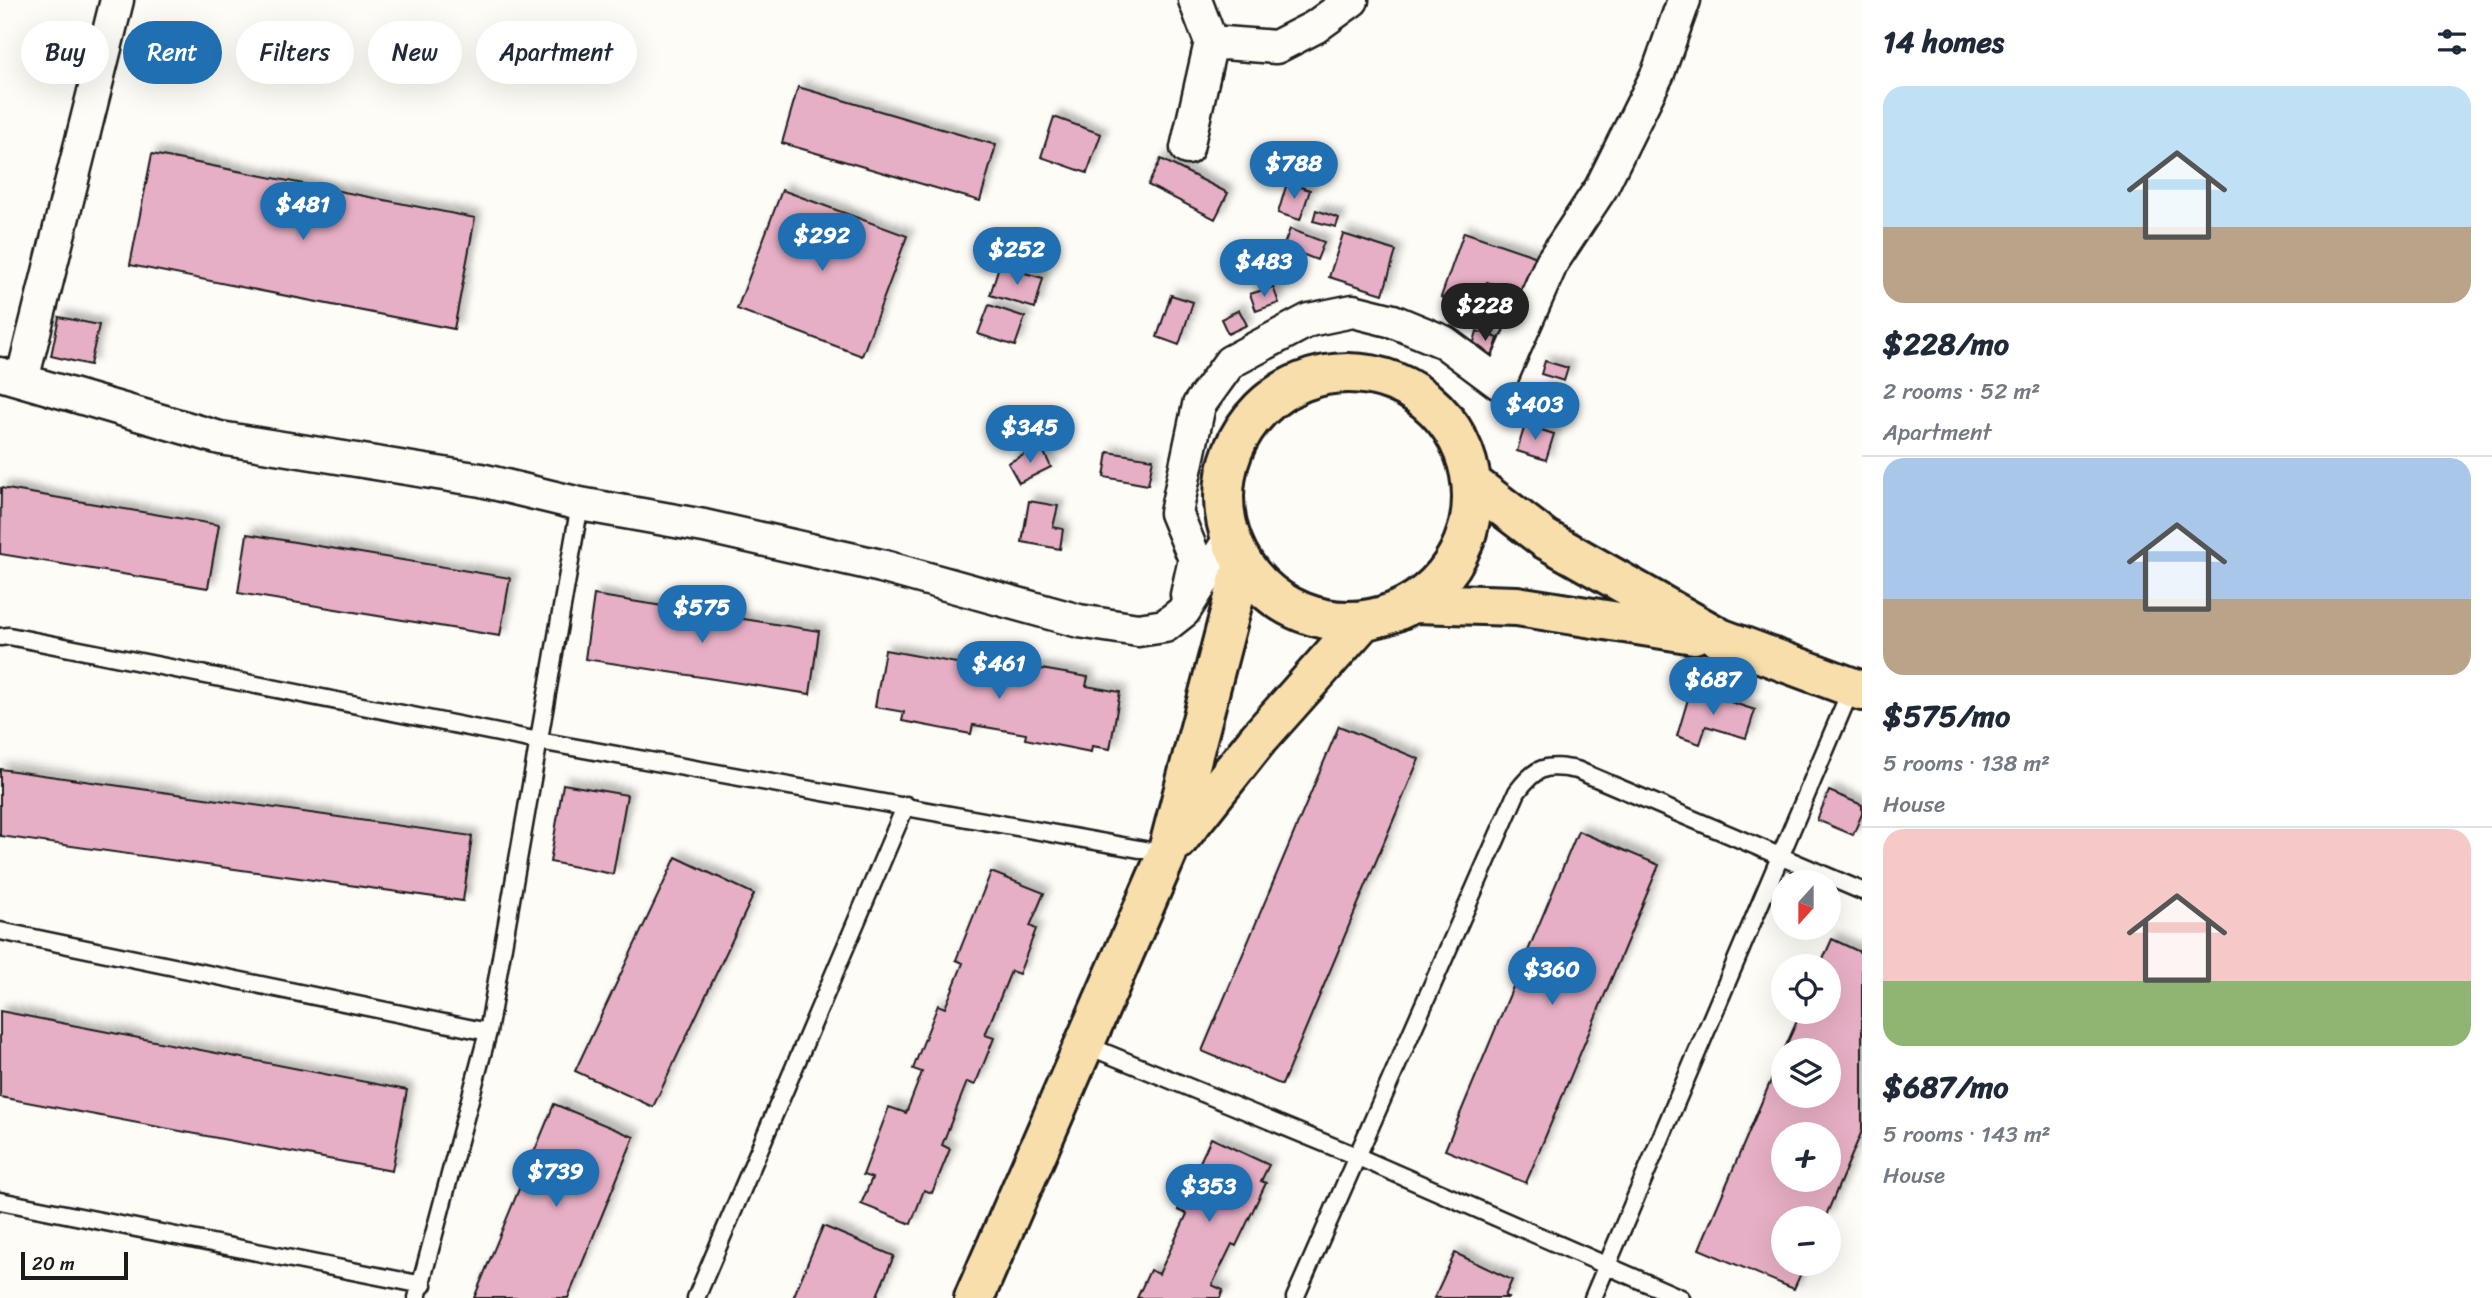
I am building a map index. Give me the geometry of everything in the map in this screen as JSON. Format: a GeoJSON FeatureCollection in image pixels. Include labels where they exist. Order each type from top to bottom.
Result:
{"type":"FeatureCollection","features":[{"type":"Feature","properties":{"kind":"main road"},"geometry":{"type":"LineString","coordinates":[[1334,374],[1362,374],[1390,380],[1415,393],[1437,410],[1454,432],[1466,457],[1473,484],[1473,512],[1466,539],[1454,564],[1437,586],[1415,603],[1390,615],[1363,621],[1335,621],[1307,614],[1290,606],[1260,585],[1237,550],[1224,510],[1224,482],[1237,443],[1260,409],[1282,392],[1307,380],[1334,374]]}},
{"type":"Feature","properties":{"kind":"main road"},"geometry":{"type":"LineString","coordinates":[[1473,484],[1545,539],[1720,638],[1857,689]]}},
{"type":"Feature","properties":{"kind":"main road"},"geometry":{"type":"LineString","coordinates":[[974,1298],[1167,854],[1237,550]]}},
{"type":"Feature","properties":{"kind":"main road"},"geometry":{"type":"LineString","coordinates":[[1415,603],[1517,606],[1720,638]]}},
{"type":"Feature","properties":{"kind":"main road"},"geometry":{"type":"LineString","coordinates":[[1167,854],[1258,739],[1363,621]]}},
{"type":"Feature","properties":{"kind":"street"},"geometry":{"type":"LineString","coordinates":[[117,0],[11,377],[220,438],[481,480],[579,504],[704,526],[881,566],[1079,621],[1138,630],[1165,626],[1184,611],[1237,550]]}},
{"type":"Feature","properties":{"kind":"street"},"geometry":{"type":"LineString","coordinates":[[1187,148],[1211,42],[1195,0]]}},
{"type":"Feature","properties":{"kind":"street"},"geometry":{"type":"LineString","coordinates":[[1211,42],[1276,47],[1315,27],[1352,0]]}},
{"type":"Feature","properties":{"kind":"street"},"geometry":{"type":"LineString","coordinates":[[1184,611],[1195,559],[1176,513],[1199,405],[1230,362],[1309,320],[1353,311],[1393,321],[1444,342],[1499,383],[1552,262],[1601,188],[1658,73],[1684,0]]}},
{"type":"Feature","properties":{"kind":"lane"},"geometry":{"type":"LineString","coordinates":[[0,1201],[420,1292],[488,1031],[579,504]]}},
{"type":"Feature","properties":{"kind":"lane"},"geometry":{"type":"LineString","coordinates":[[0,637],[22,638],[539,741],[1167,854]]}},
{"type":"Feature","properties":{"kind":"lane"},"geometry":{"type":"LineString","coordinates":[[1593,1298],[1779,857],[1857,689]]}},
{"type":"Feature","properties":{"kind":"lane"},"geometry":{"type":"LineString","coordinates":[[1295,1298],[1517,792],[1530,774],[1552,765],[1577,770],[1862,891]]}},
{"type":"Feature","properties":{"kind":"lane"},"geometry":{"type":"LineString","coordinates":[[696,1298],[906,805]]}},
{"type":"Feature","properties":{"kind":"lane"},"geometry":{"type":"LineString","coordinates":[[0,932],[488,1031]]}},
{"type":"Feature","properties":{"kind":"lane"},"geometry":{"type":"LineString","coordinates":[[1086,1045],[1356,1156],[1681,1298]]}},
{"type":"Feature","properties":{"kind":"building"},"geometry":{"type":"Polygon","coordinates":[[[798,87],[996,145],[980,201],[782,143],[798,87]]]}},
{"type":"Feature","properties":{"kind":"building"},"geometry":{"type":"Polygon","coordinates":[[[1054,117],[1101,134],[1087,173],[1041,157],[1054,117]]]}},
{"type":"Feature","properties":{"kind":"building"},"geometry":{"type":"Polygon","coordinates":[[[152,154],[475,218],[454,329],[130,265],[152,154]]]}},
{"type":"Feature","properties":{"kind":"building"},"geometry":{"type":"Polygon","coordinates":[[[1161,159],[1228,193],[1215,219],[1148,185],[1161,159]]]}},
{"type":"Feature","properties":{"kind":"building"},"geometry":{"type":"Polygon","coordinates":[[[1287,183],[1310,190],[1300,220],[1278,213],[1287,183]]]}},
{"type":"Feature","properties":{"kind":"building"},"geometry":{"type":"Polygon","coordinates":[[[782,190],[907,236],[862,356],[737,309],[782,190]]]}},
{"type":"Feature","properties":{"kind":"building"},"geometry":{"type":"Polygon","coordinates":[[[1316,210],[1339,218],[1336,227],[1313,221],[1316,210]]]}},
{"type":"Feature","properties":{"kind":"building"},"geometry":{"type":"Polygon","coordinates":[[[1290,229],[1324,242],[1317,260],[1283,247],[1290,229]]]}},
{"type":"Feature","properties":{"kind":"building"},"geometry":{"type":"Polygon","coordinates":[[[1464,232],[1540,258],[1528,296],[1487,282],[1478,309],[1441,297],[1464,232]]]}},
{"type":"Feature","properties":{"kind":"building"},"geometry":{"type":"Polygon","coordinates":[[[1343,234],[1396,251],[1383,294],[1329,277],[1343,234]]]}},
{"type":"Feature","properties":{"kind":"building"},"geometry":{"type":"Polygon","coordinates":[[[999,266],[1043,278],[1035,308],[990,295],[999,266]]]}},
{"type":"Feature","properties":{"kind":"building"},"geometry":{"type":"Polygon","coordinates":[[[1273,287],[1279,303],[1256,311],[1250,294],[1273,287]]]}},
{"type":"Feature","properties":{"kind":"building"},"geometry":{"type":"Polygon","coordinates":[[[1171,295],[1193,302],[1179,345],[1157,337],[1171,295]]]}},
{"type":"Feature","properties":{"kind":"building"},"geometry":{"type":"Polygon","coordinates":[[[989,305],[1025,317],[1015,346],[978,334],[989,305]]]}},
{"type":"Feature","properties":{"kind":"building"},"geometry":{"type":"Polygon","coordinates":[[[1239,310],[1247,325],[1228,334],[1221,319],[1239,310]]]}},
{"type":"Feature","properties":{"kind":"building"},"geometry":{"type":"Polygon","coordinates":[[[59,317],[99,325],[90,365],[51,356],[59,317]]]}},
{"type":"Feature","properties":{"kind":"building"},"geometry":{"type":"Polygon","coordinates":[[[1477,331],[1498,338],[1493,355],[1472,349],[1477,331]]]}},
{"type":"Feature","properties":{"kind":"building"},"geometry":{"type":"Polygon","coordinates":[[[1545,361],[1568,368],[1564,381],[1541,374],[1545,361]]]}},
{"type":"Feature","properties":{"kind":"building"},"geometry":{"type":"Polygon","coordinates":[[[1541,389],[1559,395],[1554,412],[1535,406],[1541,389]]]}},
{"type":"Feature","properties":{"kind":"building"},"geometry":{"type":"Polygon","coordinates":[[[1525,425],[1554,434],[1546,460],[1517,451],[1525,425]]]}},
{"type":"Feature","properties":{"kind":"building"},"geometry":{"type":"Polygon","coordinates":[[[1041,446],[1051,467],[1019,483],[1008,463],[1041,446]]]}},
{"type":"Feature","properties":{"kind":"building"},"geometry":{"type":"Polygon","coordinates":[[[1108,452],[1153,459],[1148,485],[1104,477],[1108,452]]]}},
{"type":"Feature","properties":{"kind":"building"},"geometry":{"type":"Polygon","coordinates":[[[1,488],[219,525],[208,588],[0,554],[1,488]]]}},
{"type":"Feature","properties":{"kind":"building"},"geometry":{"type":"Polygon","coordinates":[[[1029,501],[1058,506],[1053,527],[1063,529],[1060,549],[1022,542],[1029,501]]]}},
{"type":"Feature","properties":{"kind":"building"},"geometry":{"type":"Polygon","coordinates":[[[247,534],[510,578],[500,636],[238,593],[247,534]]]}},
{"type":"Feature","properties":{"kind":"building"},"geometry":{"type":"Polygon","coordinates":[[[594,595],[819,631],[810,694],[585,659],[594,595]]]}},
{"type":"Feature","properties":{"kind":"building"},"geometry":{"type":"Polygon","coordinates":[[[885,650],[1033,677],[1035,668],[1088,677],[1086,686],[1120,692],[1110,749],[1092,746],[1091,752],[1025,739],[1026,734],[973,725],[971,734],[902,721],[904,712],[875,707],[885,650]]]}},
{"type":"Feature","properties":{"kind":"building"},"geometry":{"type":"Polygon","coordinates":[[[1691,689],[1755,710],[1746,738],[1706,726],[1700,744],[1677,736],[1691,689]]]}},
{"type":"Feature","properties":{"kind":"building"},"geometry":{"type":"Polygon","coordinates":[[[1339,726],[1419,759],[1282,1085],[1202,1051],[1339,726]]]}},
{"type":"Feature","properties":{"kind":"building"},"geometry":{"type":"Polygon","coordinates":[[[0,769],[472,836],[463,901],[0,836],[0,769]]]}},
{"type":"Feature","properties":{"kind":"building"},"geometry":{"type":"Polygon","coordinates":[[[563,784],[627,795],[613,874],[550,862],[563,784]]]}},
{"type":"Feature","properties":{"kind":"building"},"geometry":{"type":"Polygon","coordinates":[[[1829,791],[1862,805],[1862,814],[1853,835],[1817,820],[1829,791]]]}},
{"type":"Feature","properties":{"kind":"building"},"geometry":{"type":"Polygon","coordinates":[[[1578,831],[1659,865],[1526,1183],[1445,1150],[1578,831]]]}},
{"type":"Feature","properties":{"kind":"building"},"geometry":{"type":"Polygon","coordinates":[[[676,857],[754,894],[653,1107],[575,1071],[676,857]]]}},
{"type":"Feature","properties":{"kind":"building"},"geometry":{"type":"Polygon","coordinates":[[[991,872],[1044,893],[1030,926],[1036,929],[1019,974],[1011,971],[985,1035],[994,1038],[975,1085],[967,1082],[942,1145],[950,1149],[932,1193],[924,1190],[911,1224],[861,1204],[872,1178],[863,1175],[889,1107],[906,1113],[922,1072],[913,1069],[938,1005],[945,1008],[963,963],[956,960],[991,872]]]}},
{"type":"Feature","properties":{"kind":"building"},"geometry":{"type":"Polygon","coordinates":[[[1832,940],[1862,953],[1862,1131],[1841,1180],[1841,1122],[1771,1122],[1771,1192],[1836,1192],[1830,1206],[1771,1206],[1771,1276],[1800,1276],[1794,1289],[1699,1249],[1771,1080],[1771,1108],[1841,1108],[1841,1038],[1789,1038],[1796,1024],[1841,1024],[1841,954],[1825,954],[1832,940]]]}},
{"type":"Feature","properties":{"kind":"building"},"geometry":{"type":"Polygon","coordinates":[[[0,1011],[407,1090],[392,1171],[0,1097],[0,1011]]]}},
{"type":"Feature","properties":{"kind":"building"},"geometry":{"type":"Polygon","coordinates":[[[554,1104],[634,1137],[568,1298],[474,1298],[554,1104]]]}},
{"type":"Feature","properties":{"kind":"building"},"geometry":{"type":"Polygon","coordinates":[[[1211,1138],[1269,1165],[1261,1181],[1266,1183],[1236,1246],[1232,1244],[1212,1285],[1223,1290],[1220,1298],[1137,1298],[1150,1270],[1159,1274],[1187,1214],[1178,1210],[1211,1138]]]}},
{"type":"Feature","properties":{"kind":"building"},"geometry":{"type":"Polygon","coordinates":[[[823,1226],[894,1256],[876,1298],[793,1298],[823,1226]]]}},
{"type":"Feature","properties":{"kind":"building"},"geometry":{"type":"Polygon","coordinates":[[[1455,1253],[1512,1280],[1505,1296],[1509,1298],[1434,1298],[1455,1253]]]}}]}
